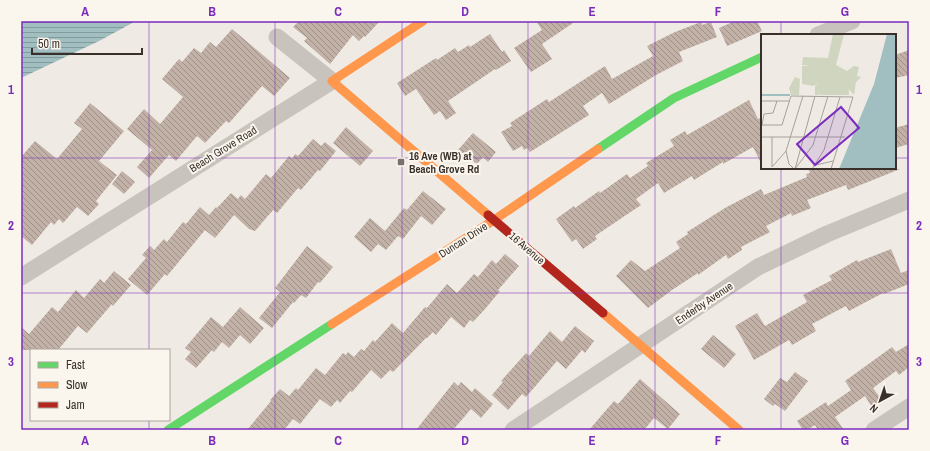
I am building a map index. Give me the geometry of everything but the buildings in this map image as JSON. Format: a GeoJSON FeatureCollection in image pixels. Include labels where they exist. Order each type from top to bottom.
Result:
{"type":"FeatureCollection","features":[{"type":"Feature","properties":{"kind":"street","name":"Beach Grove Road"},"geometry":{"type":"LineString","coordinates":[[21,276],[332,81],[424,21]]}},
{"type":"Feature","properties":{"kind":"street"},"geometry":{"type":"LineString","coordinates":[[820,34],[852,21]]}},
{"type":"Feature","properties":{"kind":"street","name":"16 Avenue"},"geometry":{"type":"LineString","coordinates":[[277,37],[332,81],[739,430]]}},
{"type":"Feature","properties":{"kind":"street","name":"Duncan Drive"},"geometry":{"type":"LineString","coordinates":[[168,430],[494,220],[674,98],[761,57]]}},
{"type":"Feature","properties":{"kind":"street","name":"Enderby Avenue"},"geometry":{"type":"LineString","coordinates":[[513,430],[758,267],[827,234],[909,200]]}},
{"type":"Feature","properties":{"kind":"street"},"geometry":{"type":"LineString","coordinates":[[874,430],[909,407]]}},
{"type":"Feature","properties":{"kind":"water"},"geometry":{"type":"Polygon","coordinates":[[[21,21],[136,21],[99,41],[21,78],[21,21]]]}},
{"type":"Feature","properties":{"kind":"traffic: fast"},"geometry":{"type":"LineString","coordinates":[[598,149],[674,98],[761,57]]}},
{"type":"Feature","properties":{"kind":"traffic: fast"},"geometry":{"type":"LineString","coordinates":[[168,430],[332,324]]}},
{"type":"Feature","properties":{"kind":"traffic: slow"},"geometry":{"type":"LineString","coordinates":[[423,21],[332,81],[488,215]]}},
{"type":"Feature","properties":{"kind":"traffic: slow"},"geometry":{"type":"LineString","coordinates":[[332,324],[494,220],[598,149]]}},
{"type":"Feature","properties":{"kind":"traffic: slow"},"geometry":{"type":"LineString","coordinates":[[603,313],[739,430]]}},
{"type":"Feature","properties":{"kind":"traffic: jam"},"geometry":{"type":"LineString","coordinates":[[488,215],[603,313]]}},
{"type":"Feature","properties":{"kind":"place","name":"16 Ave (WB) at Beach Grove Rd"},"geometry":{"type":"Point","coordinates":[401,162]}}]}
